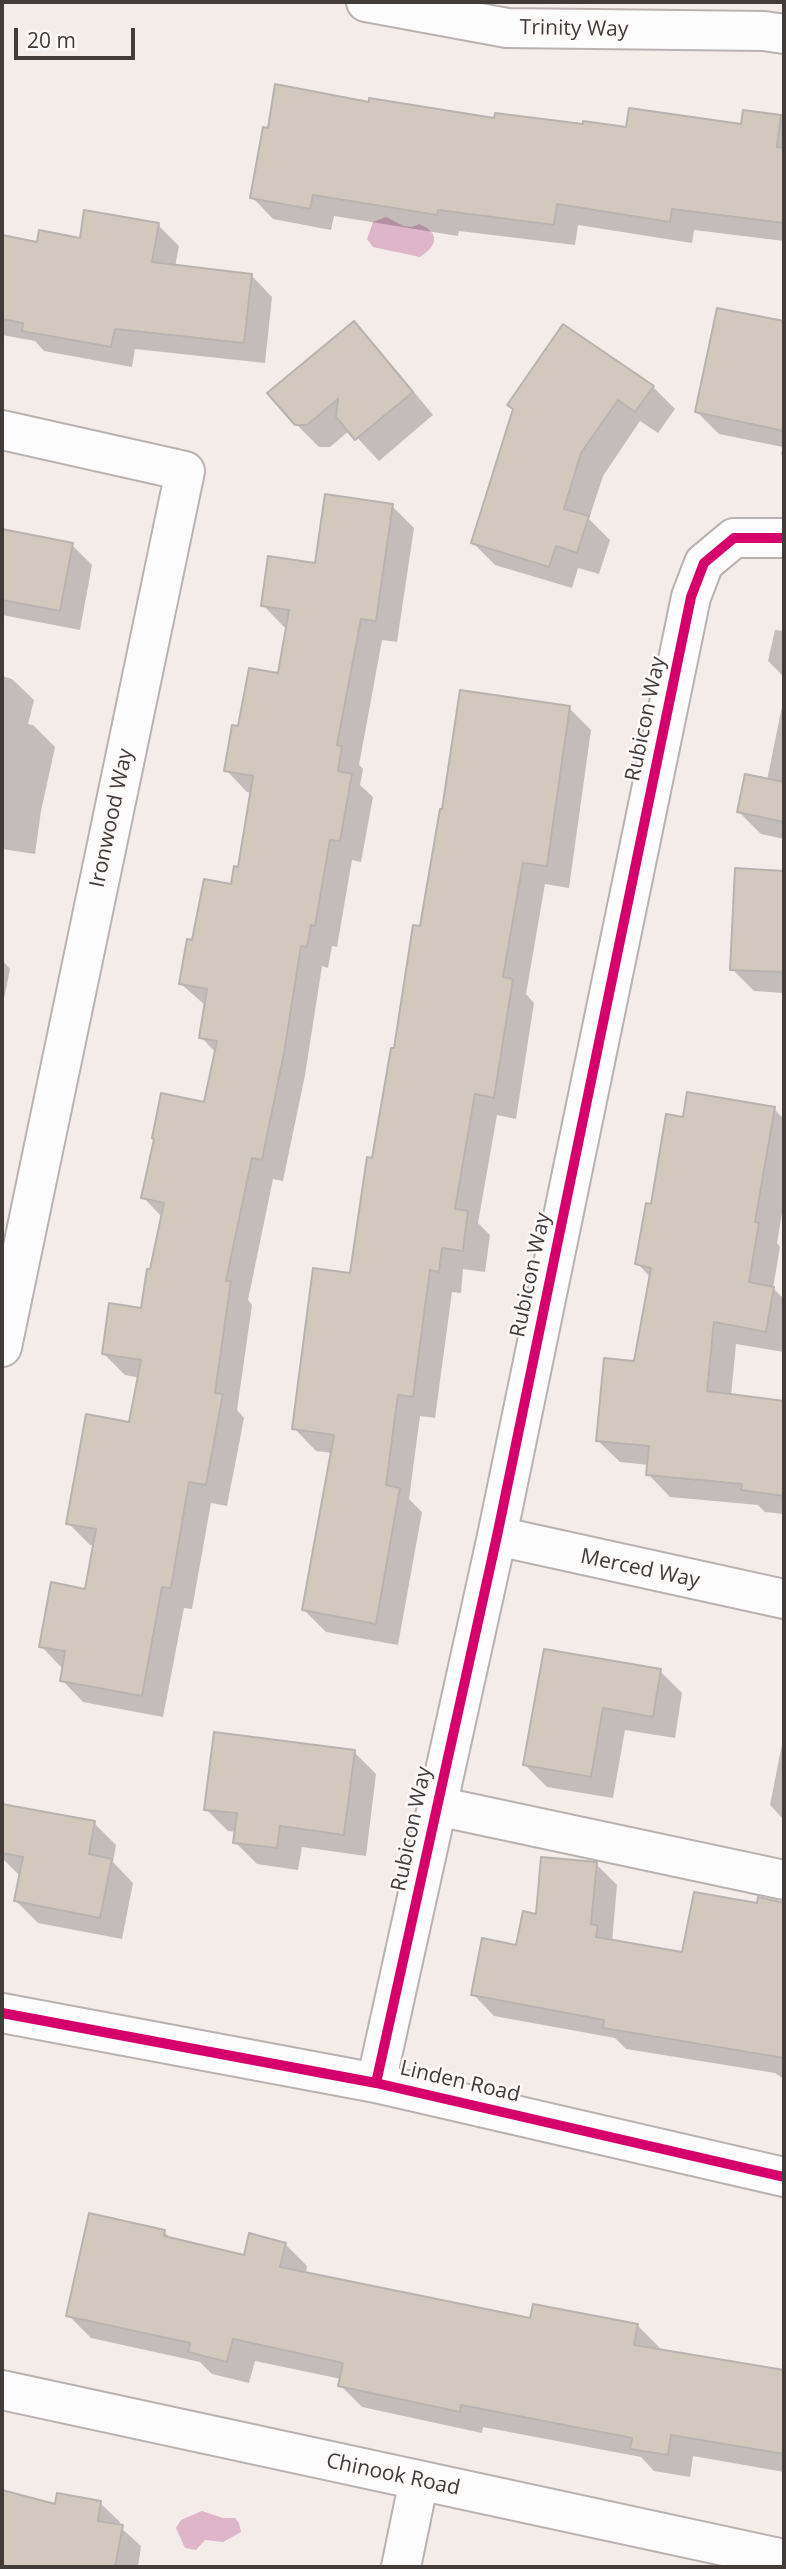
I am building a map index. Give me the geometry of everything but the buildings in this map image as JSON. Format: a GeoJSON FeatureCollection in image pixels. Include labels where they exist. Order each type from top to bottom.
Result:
{"type":"FeatureCollection","features":[{"type":"Feature","properties":{"kind":"street","name":"Trinity Way"},"geometry":{"type":"LineString","coordinates":[[366,2],[508,28],[764,31],[784,34]]}},
{"type":"Feature","properties":{"kind":"street","name":"Ironwood Way"},"geometry":{"type":"LineString","coordinates":[[2,430],[185,471],[2,1348]]}},
{"type":"Feature","properties":{"kind":"street","name":"Rubicon Way"},"geometry":{"type":"LineString","coordinates":[[376,2082],[496,1536],[691,597],[704,563],[734,538],[784,538]]}},
{"type":"Feature","properties":{"kind":"street","name":"Merced Way"},"geometry":{"type":"LineString","coordinates":[[496,1536],[550,1550],[784,1599]]}},
{"type":"Feature","properties":{"kind":"street"},"geometry":{"type":"LineString","coordinates":[[437,1806],[784,1880]]}},
{"type":"Feature","properties":{"kind":"street","name":"Linden Road"},"geometry":{"type":"LineString","coordinates":[[2,2013],[376,2082],[784,2177]]}},
{"type":"Feature","properties":{"kind":"street","name":"Chinook Road"},"geometry":{"type":"LineString","coordinates":[[2,2390],[784,2559]]}},
{"type":"Feature","properties":{"kind":"street"},"geometry":{"type":"LineString","coordinates":[[401,2567],[419,2480]]}},
{"type":"Feature","properties":{"kind":"shaded area"},"geometry":{"type":"Polygon","coordinates":[[[386,217],[406,226],[419,224],[426,228],[433,235],[433,244],[420,257],[373,247],[367,239],[373,222],[386,217]]]}},
{"type":"Feature","properties":{"kind":"shaded area"},"geometry":{"type":"Polygon","coordinates":[[[202,2511],[223,2518],[235,2518],[241,2532],[223,2542],[205,2540],[196,2550],[185,2548],[176,2528],[181,2520],[202,2511]]]}},
{"type":"Feature","properties":{"kind":"cycle path"},"geometry":{"type":"LineString","coordinates":[[376,2083],[497,1536],[691,597],[704,563],[734,538],[784,538]]}},
{"type":"Feature","properties":{"kind":"cycle path"},"geometry":{"type":"LineString","coordinates":[[2,2013],[376,2083],[784,2177]]}}]}
